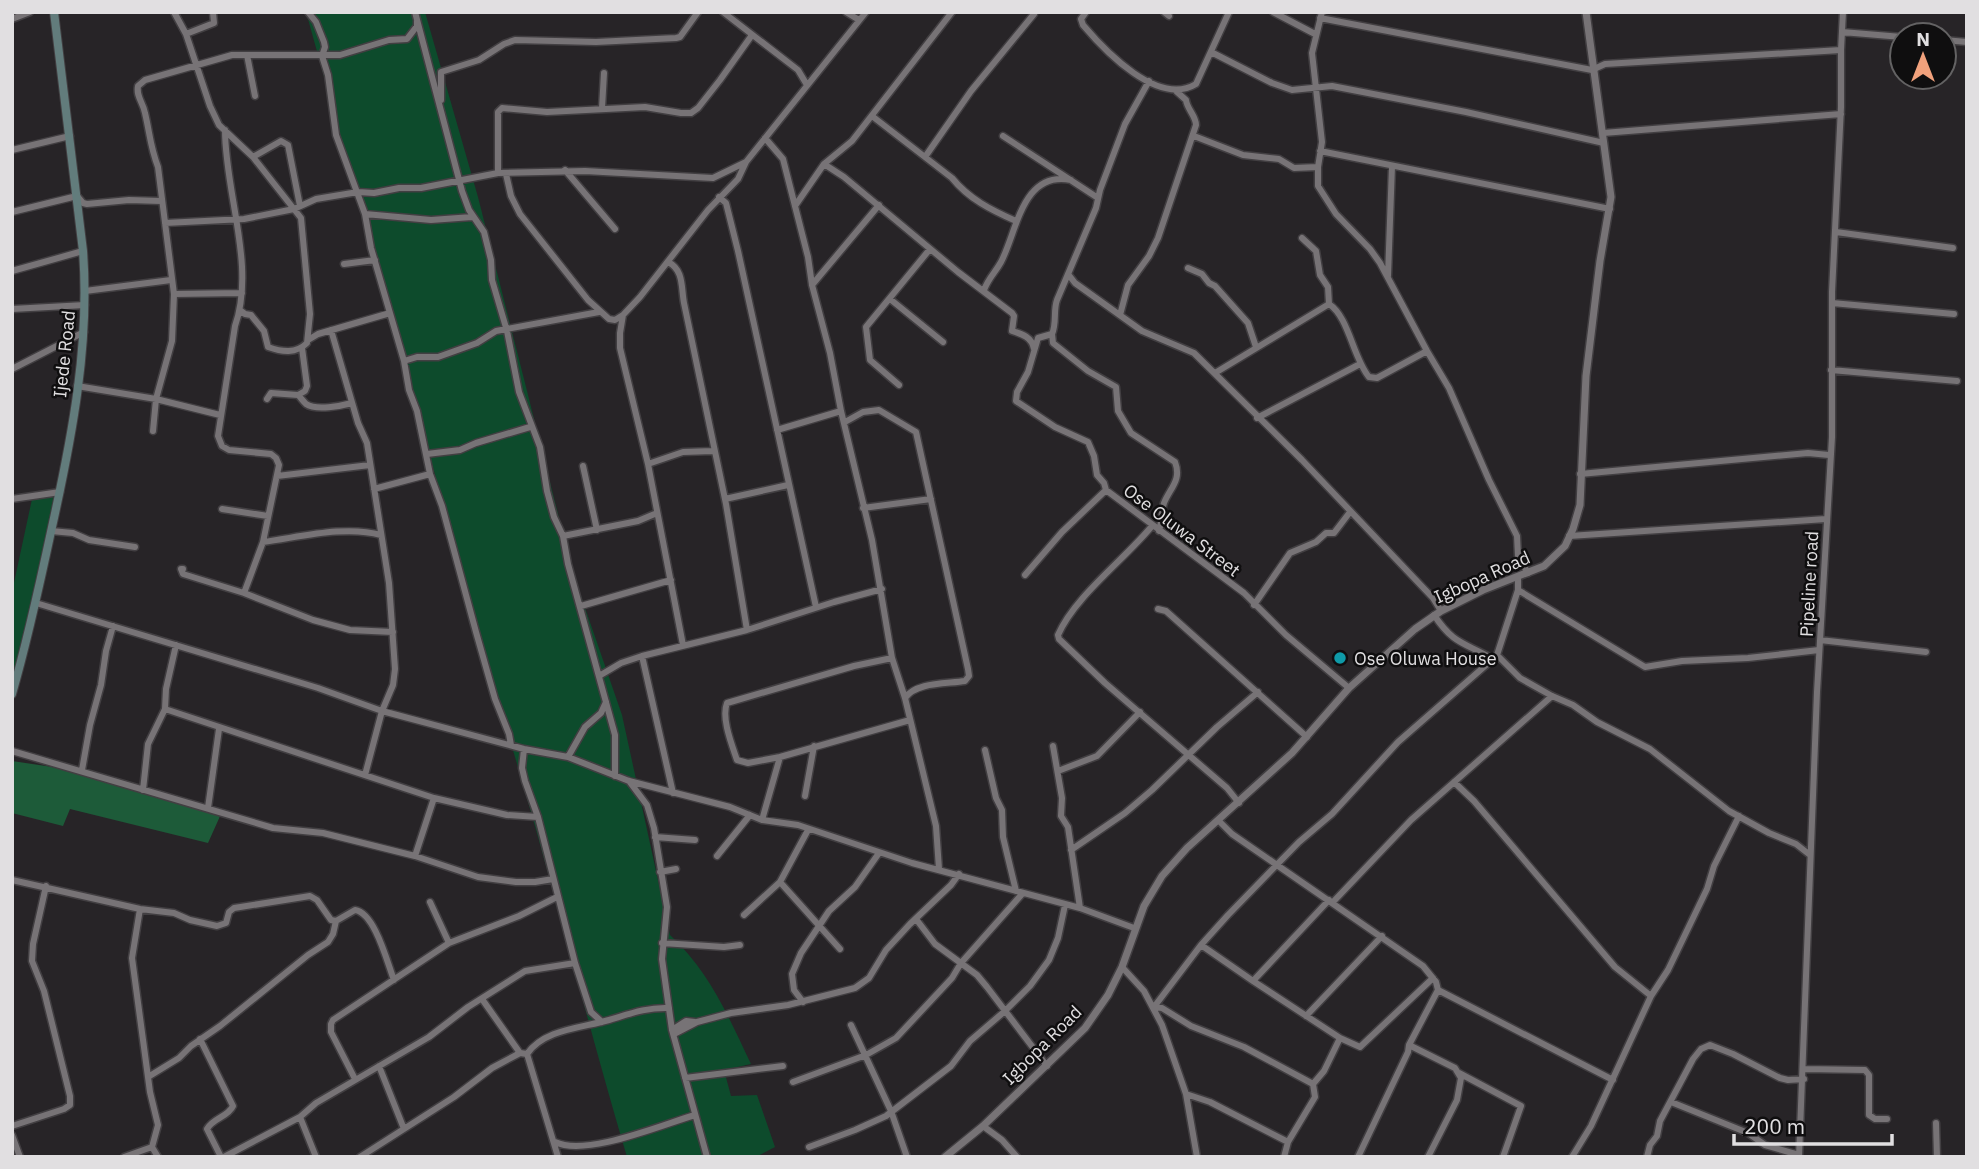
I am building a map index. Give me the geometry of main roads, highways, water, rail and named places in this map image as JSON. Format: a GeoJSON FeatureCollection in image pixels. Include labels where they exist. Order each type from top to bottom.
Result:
{"type":"FeatureCollection","features":[{"type":"Feature","properties":{"kind":"main road","name":"Ijede Road"},"geometry":{"type":"LineString","coordinates":[[12,694],[15,674],[36,603],[60,492],[78,386],[86,304],[77,196],[54,12]]}},
{"type":"Feature","properties":{"kind":"place","name":"Ose Oluwa House"},"geometry":{"type":"Point","coordinates":[1340,658]}}]}
